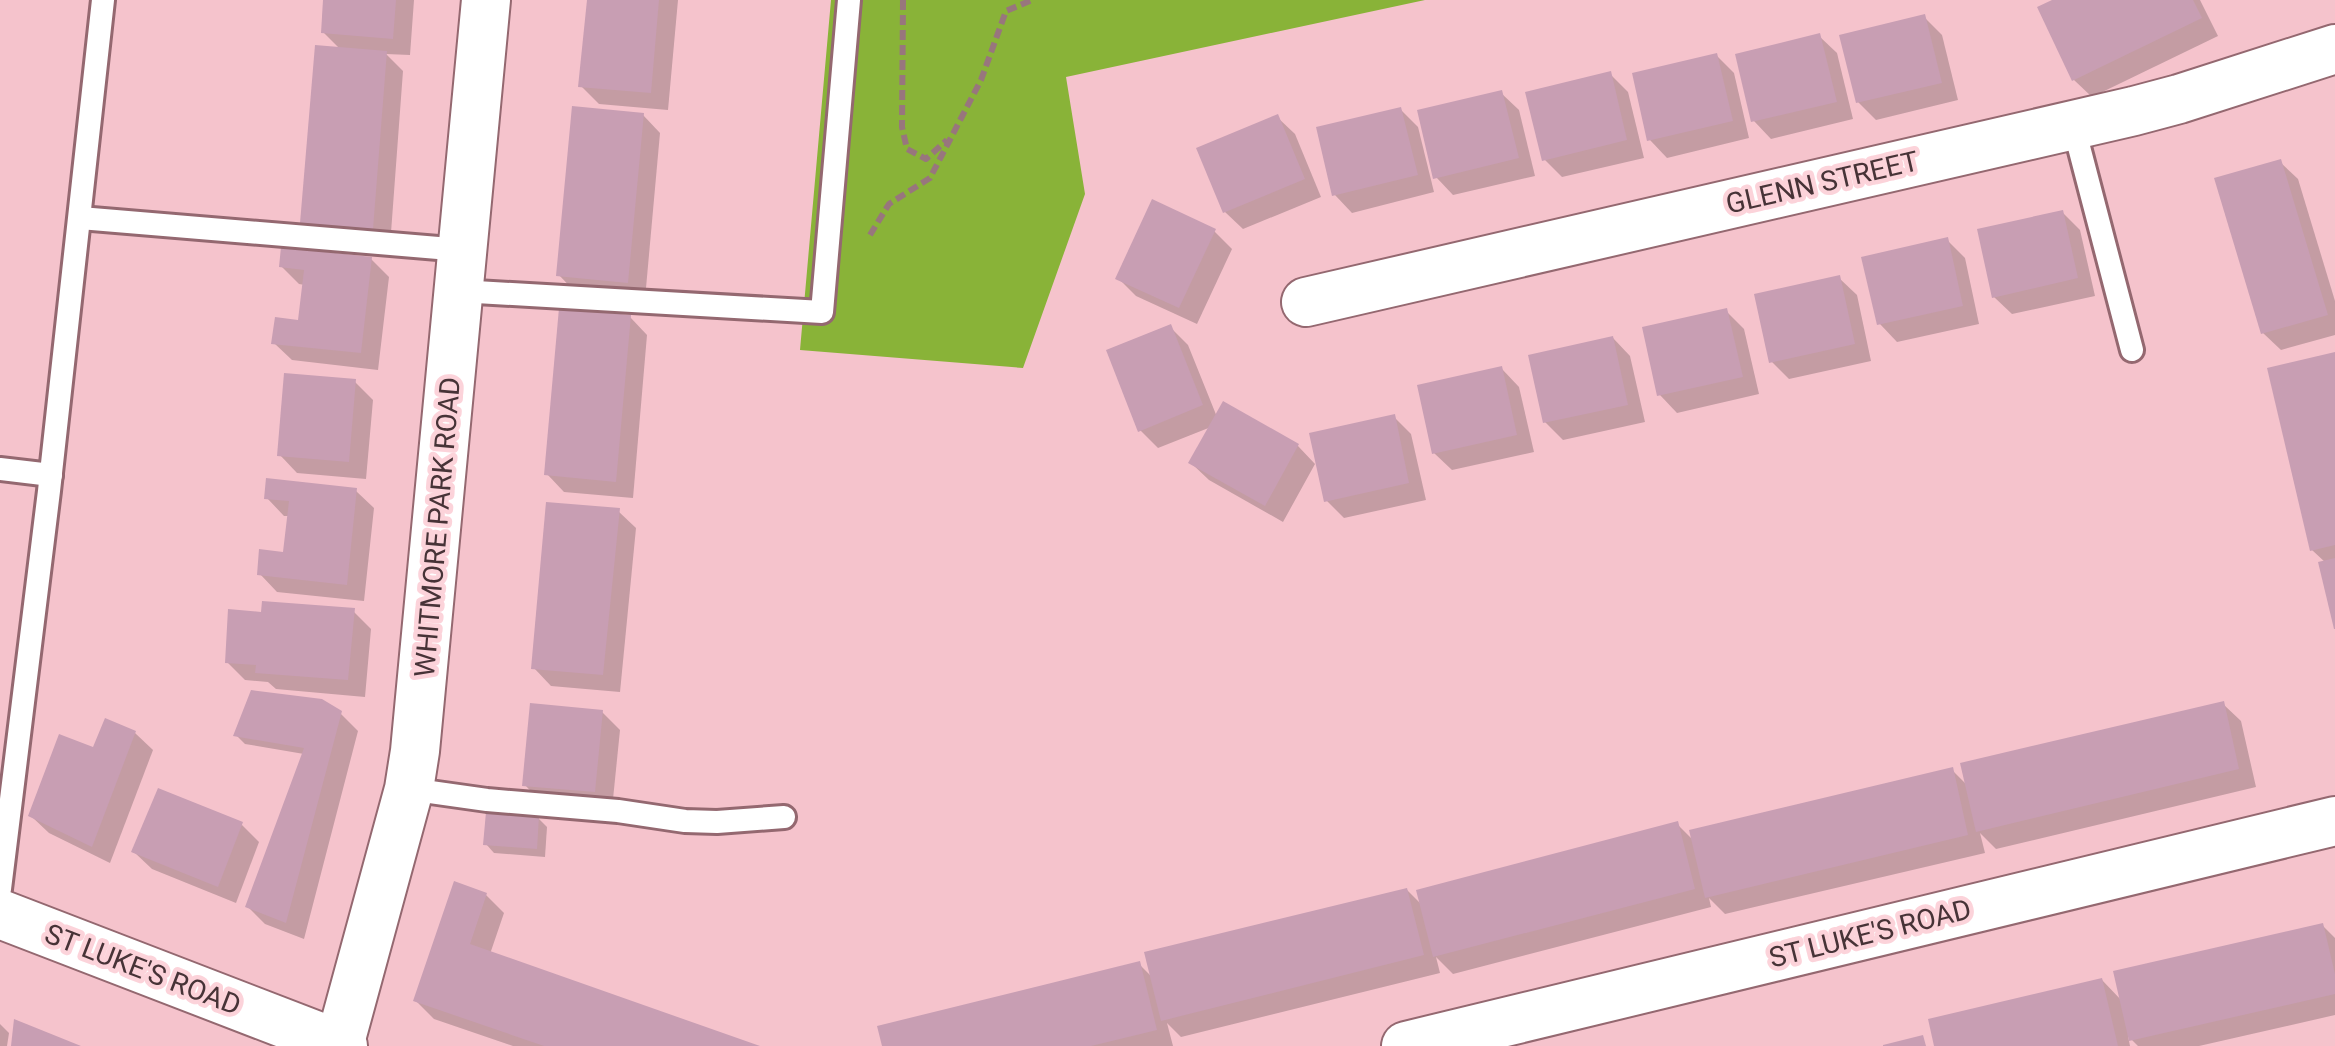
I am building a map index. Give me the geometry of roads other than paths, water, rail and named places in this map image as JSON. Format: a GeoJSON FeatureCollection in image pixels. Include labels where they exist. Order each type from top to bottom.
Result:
{"type":"FeatureCollection","features":[{"type":"Feature","properties":{"kind":"street","name":"WHITMORE PARK ROAD"},"geometry":{"type":"LineString","coordinates":[[340,1046],[416,751],[486,0]]}},
{"type":"Feature","properties":{"kind":"street","name":"GLENN STREET"},"geometry":{"type":"LineString","coordinates":[[1306,302],[2179,98],[2335,49]]}},
{"type":"Feature","properties":{"kind":"street","name":"ST LUKE'S ROAD"},"geometry":{"type":"LineString","coordinates":[[1406,1046],[2335,820]]}},
{"type":"Feature","properties":{"kind":"street","name":"ST LUKE'S ROAD"},"geometry":{"type":"LineString","coordinates":[[0,914],[340,1046]]}},
{"type":"Feature","properties":{"kind":"lane"},"geometry":{"type":"LineString","coordinates":[[0,889],[51,475],[102,0]]}},
{"type":"Feature","properties":{"kind":"lane"},"geometry":{"type":"LineString","coordinates":[[80,218],[460,270],[822,312],[849,0]]}},
{"type":"Feature","properties":{"kind":"lane"},"geometry":{"type":"LineString","coordinates":[[2073,124],[2132,350]]}},
{"type":"Feature","properties":{"kind":"lane"},"geometry":{"type":"LineString","coordinates":[[0,469],[51,475]]}},
{"type":"Feature","properties":{"kind":"lane"},"geometry":{"type":"LineString","coordinates":[[409,789],[685,822],[784,817]]}}]}
